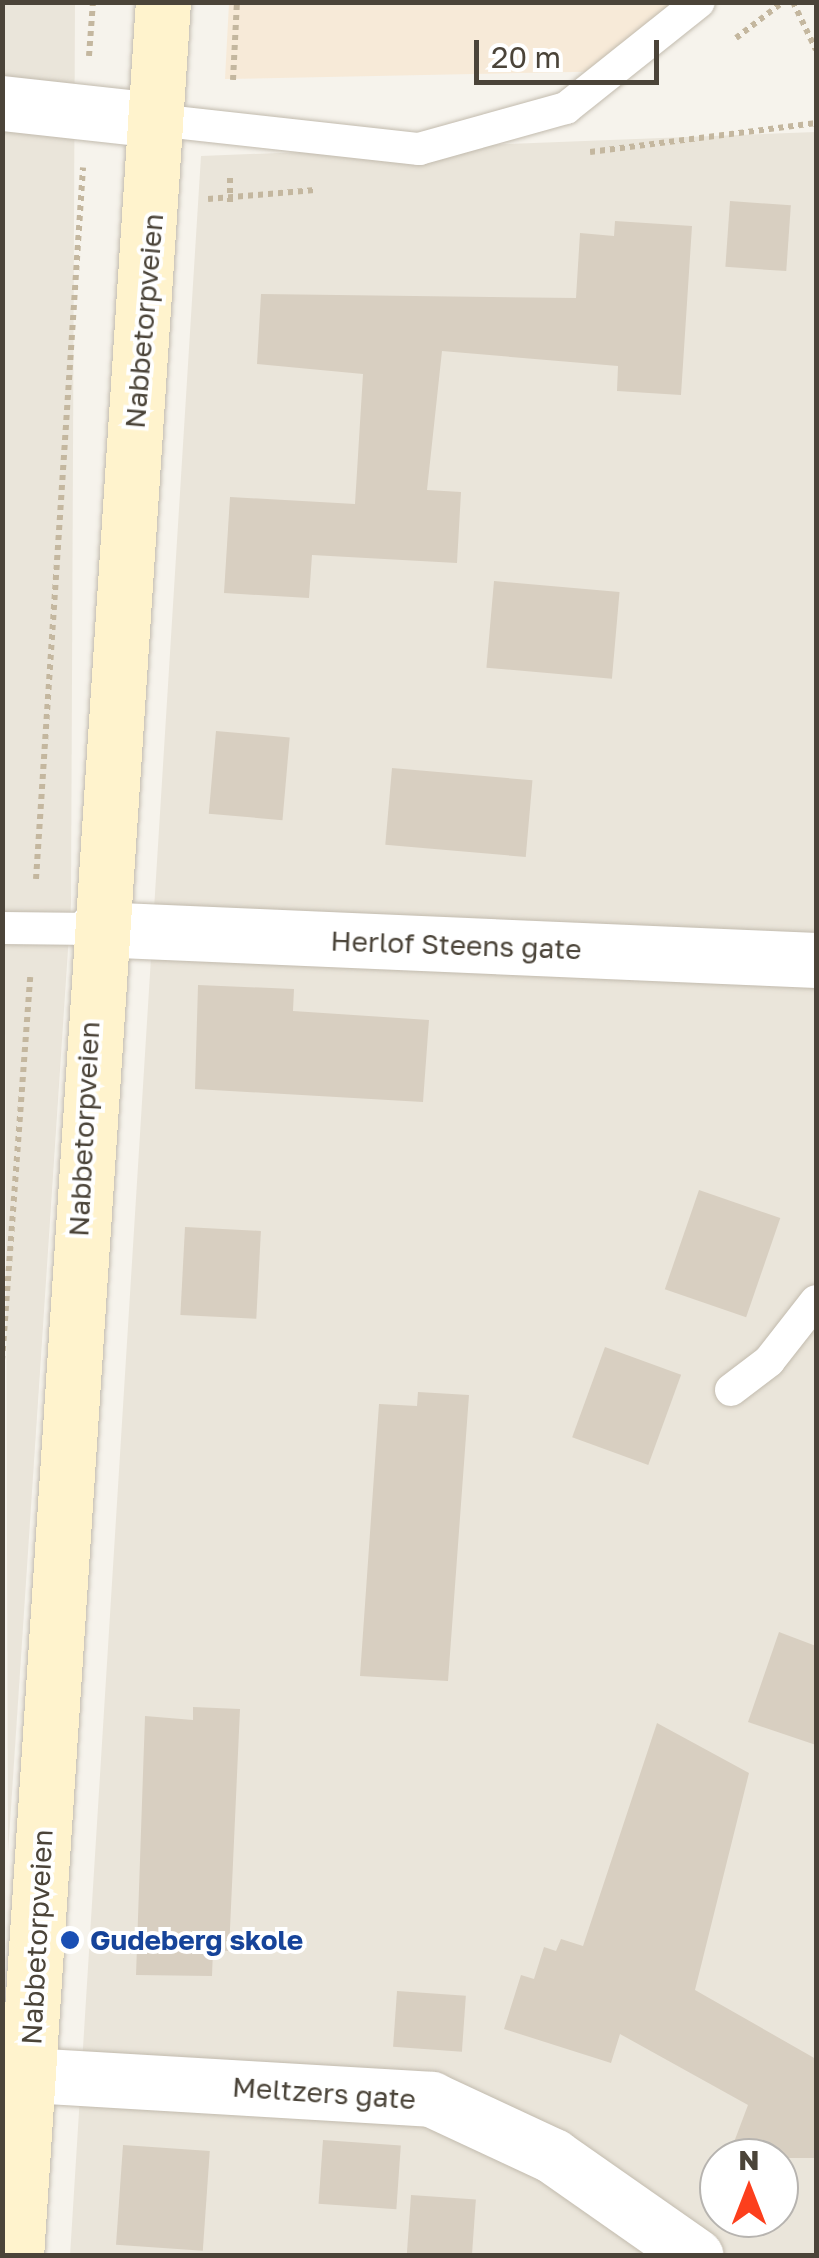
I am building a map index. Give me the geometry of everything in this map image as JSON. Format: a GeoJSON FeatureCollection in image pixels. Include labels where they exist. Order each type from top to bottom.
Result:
{"type":"FeatureCollection","features":[{"type":"Feature","properties":{"kind":"street","name":"Nabbetorpveien"},"geometry":{"type":"LineString","coordinates":[[16,2256],[96,929],[163,2]]}},
{"type":"Feature","properties":{"kind":"street"},"geometry":{"type":"LineString","coordinates":[[2,103],[156,120]]}},
{"type":"Feature","properties":{"kind":"street","name":"Herlof Steens gate"},"geometry":{"type":"LineString","coordinates":[[96,929],[816,960]]}},
{"type":"Feature","properties":{"kind":"street","name":"Meltzers gate"},"geometry":{"type":"LineString","coordinates":[[29,2074],[432,2099],[553,2156],[696,2256]]}},
{"type":"Feature","properties":{"kind":"lane"},"geometry":{"type":"LineString","coordinates":[[156,120],[419,149],[566,108],[699,2]]}},
{"type":"Feature","properties":{"kind":"lane"},"geometry":{"type":"LineString","coordinates":[[18,929],[96,929]]}},
{"type":"Feature","properties":{"kind":"lane"},"geometry":{"type":"LineString","coordinates":[[731,1390],[769,1362],[816,1301]]}},
{"type":"Feature","properties":{"kind":"path"},"geometry":{"type":"LineString","coordinates":[[2,1362],[18,929],[92,2]]}},
{"type":"Feature","properties":{"kind":"path"},"geometry":{"type":"LineString","coordinates":[[793,2],[816,50]]}},
{"type":"Feature","properties":{"kind":"shaded area"},"geometry":{"type":"Polygon","coordinates":[[[75,2],[71,904],[8,1853],[2,3],[75,2]]]}},
{"type":"Feature","properties":{"kind":"shaded area"},"geometry":{"type":"Polygon","coordinates":[[[229,3],[716,3],[625,71],[225,79],[229,3]]]}},
{"type":"Feature","properties":{"kind":"shaded area"},"geometry":{"type":"Polygon","coordinates":[[[816,132],[816,2255],[70,2256],[201,156],[816,132]]]}},
{"type":"Feature","properties":{"kind":"building"},"geometry":{"type":"Polygon","coordinates":[[[730,201],[791,205],[786,271],[725,267],[730,201]]]}},
{"type":"Feature","properties":{"kind":"building"},"geometry":{"type":"Polygon","coordinates":[[[615,221],[692,226],[681,395],[617,391],[618,366],[442,351],[427,490],[461,492],[457,563],[312,555],[309,598],[224,593],[230,497],[355,504],[363,374],[257,364],[261,294],[576,298],[580,233],[614,236],[615,221]]]}},
{"type":"Feature","properties":{"kind":"building"},"geometry":{"type":"Polygon","coordinates":[[[494,581],[620,592],[612,679],[486,668],[494,581]]]}},
{"type":"Feature","properties":{"kind":"building"},"geometry":{"type":"Polygon","coordinates":[[[216,731],[290,737],[282,820],[209,814],[216,731]]]}},
{"type":"Feature","properties":{"kind":"building"},"geometry":{"type":"Polygon","coordinates":[[[392,768],[532,780],[526,857],[385,845],[392,768]]]}},
{"type":"Feature","properties":{"kind":"building"},"geometry":{"type":"Polygon","coordinates":[[[198,985],[294,989],[293,1011],[429,1020],[423,1102],[195,1089],[198,985]]]}},
{"type":"Feature","properties":{"kind":"building"},"geometry":{"type":"Polygon","coordinates":[[[699,1190],[780,1218],[746,1317],[665,1289],[699,1190]]]}},
{"type":"Feature","properties":{"kind":"building"},"geometry":{"type":"Polygon","coordinates":[[[185,1227],[261,1231],[256,1319],[180,1315],[185,1227]]]}},
{"type":"Feature","properties":{"kind":"building"},"geometry":{"type":"Polygon","coordinates":[[[605,1347],[681,1375],[648,1465],[572,1437],[605,1347]]]}},
{"type":"Feature","properties":{"kind":"building"},"geometry":{"type":"Polygon","coordinates":[[[418,1392],[469,1395],[448,1681],[360,1676],[379,1404],[417,1406],[418,1392]]]}},
{"type":"Feature","properties":{"kind":"building"},"geometry":{"type":"Polygon","coordinates":[[[779,1632],[816,1646],[816,1745],[748,1722],[779,1632]]]}},
{"type":"Feature","properties":{"kind":"building"},"geometry":{"type":"Polygon","coordinates":[[[193,1707],[240,1709],[229,1951],[213,1950],[212,1976],[136,1975],[145,1716],[193,1720],[193,1707]]]}},
{"type":"Feature","properties":{"kind":"building"},"geometry":{"type":"Polygon","coordinates":[[[657,1723],[749,1773],[695,1990],[816,2059],[816,2158],[799,2158],[799,2138],[736,2138],[748,2105],[620,2034],[611,2063],[504,2029],[521,1975],[534,1979],[544,1947],[556,1951],[561,1939],[583,1946],[657,1723]]]}},
{"type":"Feature","properties":{"kind":"building"},"geometry":{"type":"Polygon","coordinates":[[[397,1991],[466,1996],[462,2052],[393,2047],[397,1991]]]}},
{"type":"Feature","properties":{"kind":"building"},"geometry":{"type":"Polygon","coordinates":[[[323,2140],[401,2145],[396,2209],[319,2204],[323,2140]]]}},
{"type":"Feature","properties":{"kind":"building"},"geometry":{"type":"Polygon","coordinates":[[[123,2145],[210,2151],[203,2251],[116,2245],[123,2145]]]}},
{"type":"Feature","properties":{"kind":"building"},"geometry":{"type":"Polygon","coordinates":[[[411,2195],[476,2200],[472,2256],[407,2256],[411,2195]]]}},
{"type":"Feature","properties":{"kind":"place","name":"Gudeberg skole"},"geometry":{"type":"Point","coordinates":[70,1940]}}]}
